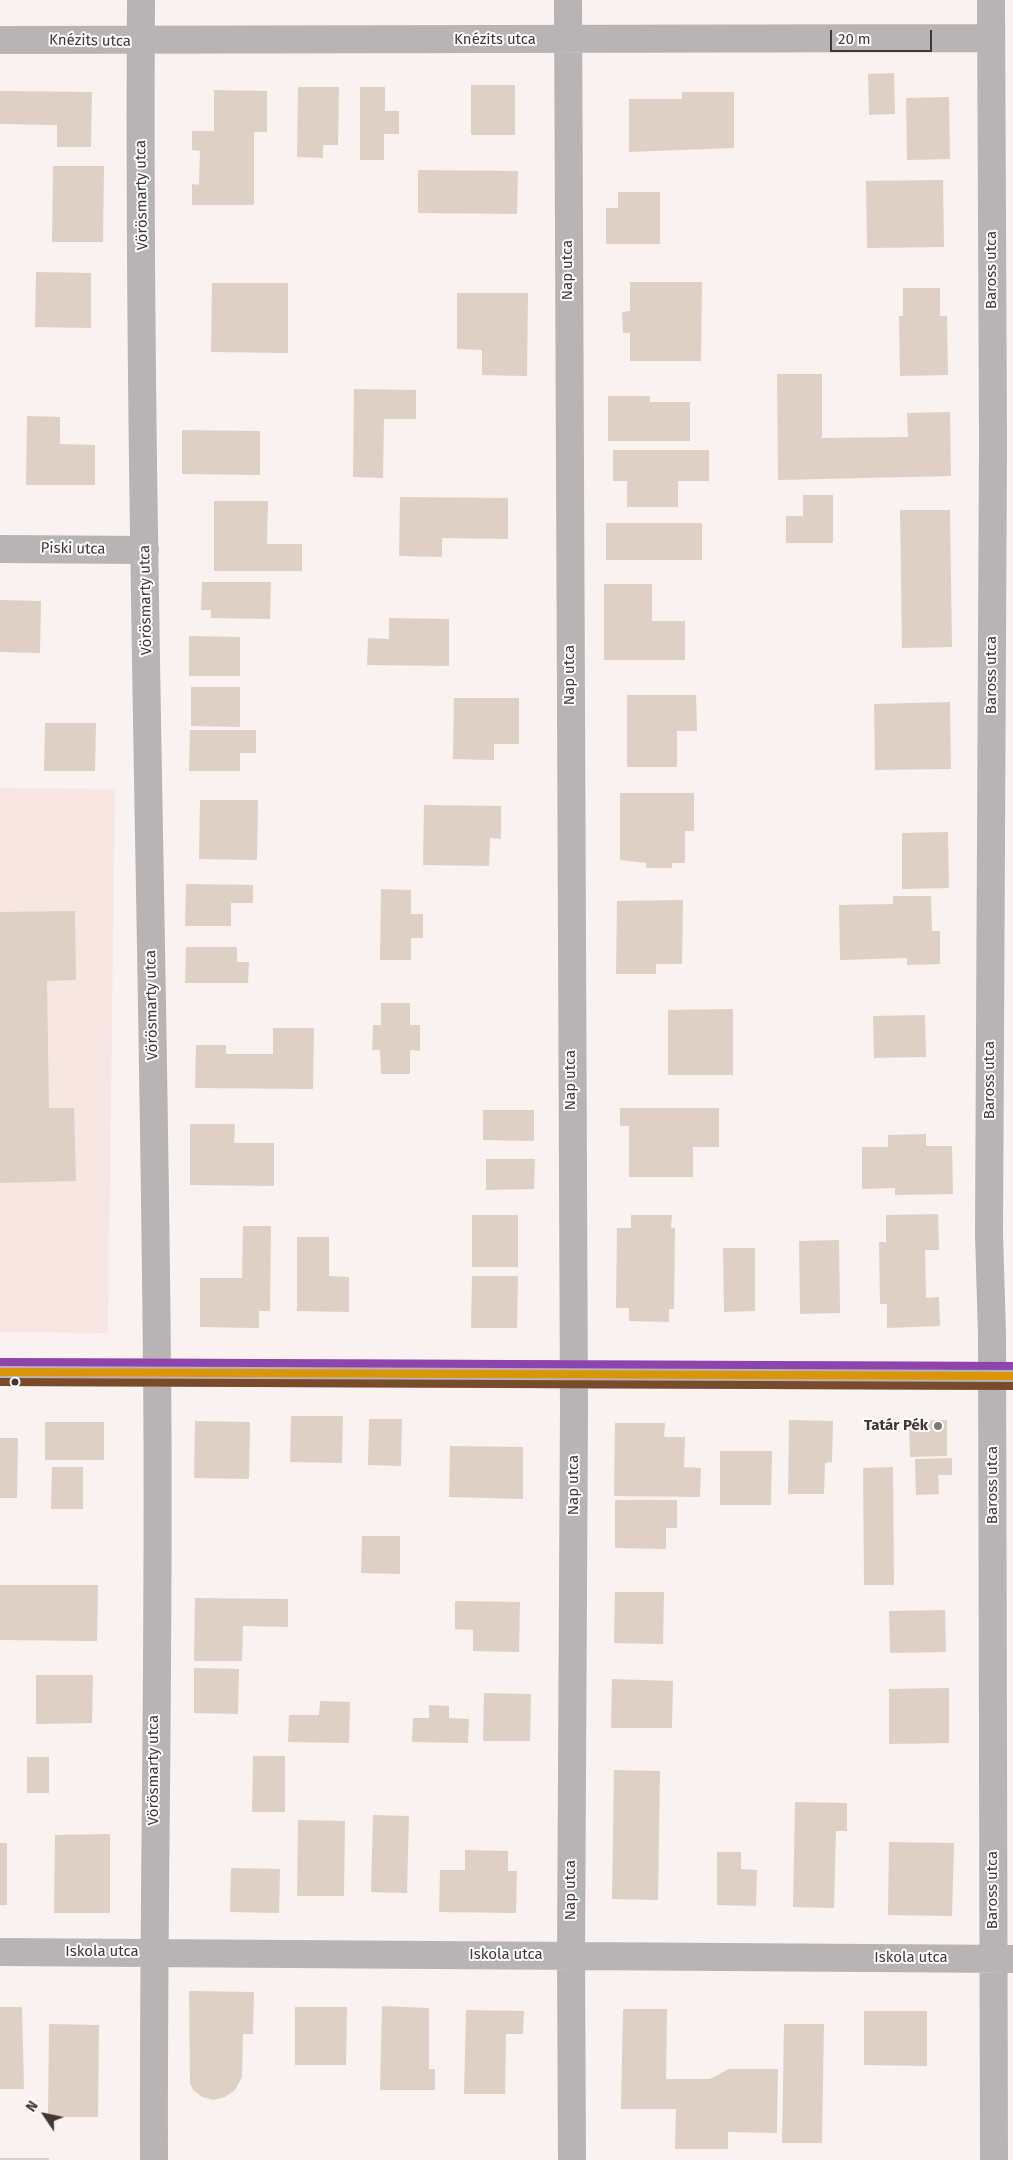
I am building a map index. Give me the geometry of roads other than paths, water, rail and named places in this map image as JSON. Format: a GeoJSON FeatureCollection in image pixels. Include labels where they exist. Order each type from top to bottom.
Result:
{"type":"FeatureCollection","features":[{"type":"Feature","properties":{"kind":"street","name":"Vörösmarty utca"},"geometry":{"type":"LineString","coordinates":[[141,0],[145,550],[157,1372],[153,1953],[154,2160]]}},
{"type":"Feature","properties":{"kind":"street","name":"Nap utca"},"geometry":{"type":"LineString","coordinates":[[568,0],[572,1374],[570,1956],[572,2160]]}},
{"type":"Feature","properties":{"kind":"street","name":"Baross utca"},"geometry":{"type":"LineString","coordinates":[[991,0],[1002,282],[989,1234],[1002,1376],[1003,1959],[994,2160]]}},
{"type":"Feature","properties":{"kind":"street","name":"Knézits utca"},"geometry":{"type":"LineString","coordinates":[[0,40],[991,38]]}},
{"type":"Feature","properties":{"kind":"street","name":"Piski utca"},"geometry":{"type":"LineString","coordinates":[[0,549],[145,550]]}},
{"type":"Feature","properties":{"kind":"street"},"geometry":{"type":"LineString","coordinates":[[0,1372],[1002,1376]]}},
{"type":"Feature","properties":{"kind":"street","name":"Iskola utca"},"geometry":{"type":"LineString","coordinates":[[0,1952],[1003,1959]]}},
{"type":"Feature","properties":{"kind":"place","name":"Tatár Pék"},"geometry":{"type":"Point","coordinates":[938,1426]}}]}
